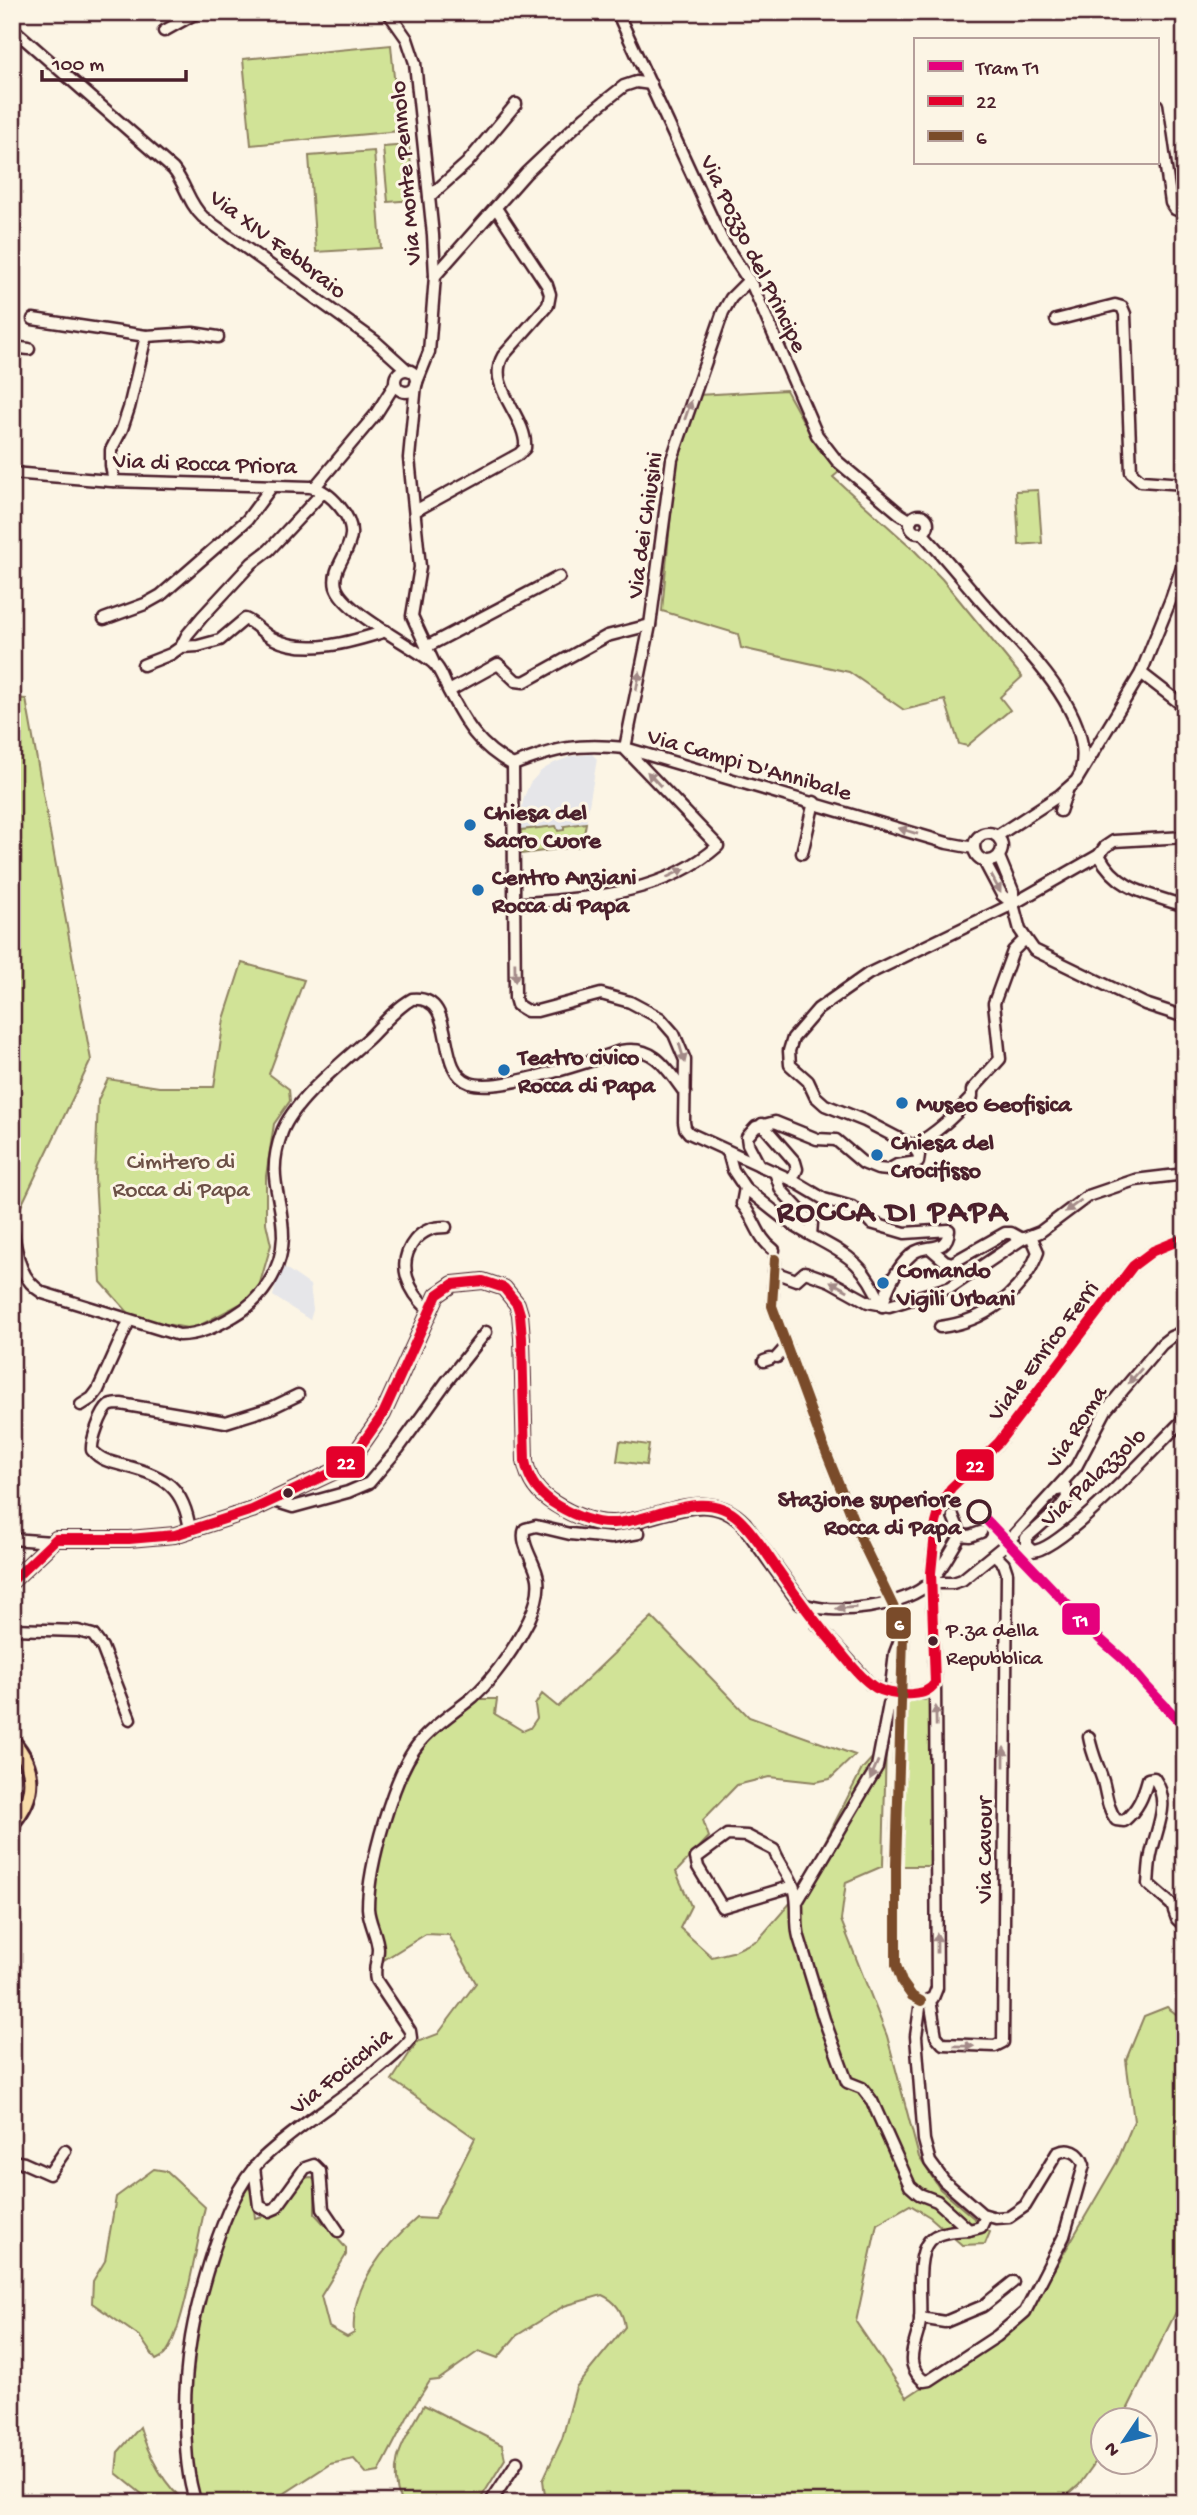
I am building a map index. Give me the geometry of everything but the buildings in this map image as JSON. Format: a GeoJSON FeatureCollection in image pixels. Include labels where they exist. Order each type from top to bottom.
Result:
{"type":"FeatureCollection","features":[{"type":"Feature","properties":{"kind":"main road"},"geometry":{"type":"LineString","coordinates":[[12,1581],[58,1538],[129,1539],[175,1535],[253,1510],[332,1473],[355,1454],[392,1396],[437,1295],[443,1289],[467,1281],[483,1280],[504,1288],[514,1300],[521,1319],[527,1470],[533,1484],[543,1496],[573,1514],[603,1523],[646,1519],[696,1504],[720,1507],[744,1524],[801,1603]]}},
{"type":"Feature","properties":{"kind":"main road"},"geometry":{"type":"LineString","coordinates":[[12,1740],[28,1762],[30,1779],[24,1807],[12,1824]]}},
{"type":"Feature","properties":{"kind":"street"},"geometry":{"type":"LineString","coordinates":[[164,31],[198,12]]}},
{"type":"Feature","properties":{"kind":"street","name":"Via Monte Pennolo"},"geometry":{"type":"LineString","coordinates":[[388,12],[407,39],[415,64],[435,276],[429,352],[412,387],[409,465],[420,567],[412,616],[435,664]]}},
{"type":"Feature","properties":{"kind":"street","name":"Via Pozzo del Principe"},"geometry":{"type":"LineString","coordinates":[[617,12],[722,240],[749,280],[810,421],[823,444],[837,461],[911,521],[912,529],[916,533],[922,533],[1022,647],[1063,700],[1082,742],[1084,756],[1079,776]]}},
{"type":"Feature","properties":{"kind":"street","name":"Via XIV Febbraio"},"geometry":{"type":"LineString","coordinates":[[12,28],[168,163],[181,178],[192,205],[203,217],[375,341],[408,370]]}},
{"type":"Feature","properties":{"kind":"street"},"geometry":{"type":"LineString","coordinates":[[435,276],[545,153],[611,95],[632,83],[650,84]]}},
{"type":"Feature","properties":{"kind":"street"},"geometry":{"type":"LineString","coordinates":[[429,197],[467,163],[516,104]]}},
{"type":"Feature","properties":{"kind":"street"},"geometry":{"type":"LineString","coordinates":[[1158,112],[1171,203],[1177,211],[1185,213]]}},
{"type":"Feature","properties":{"kind":"street"},"geometry":{"type":"LineString","coordinates":[[415,511],[520,454],[525,448],[525,437],[501,384],[498,366],[503,356],[548,304],[551,294],[496,208]]}},
{"type":"Feature","properties":{"kind":"street","name":"Via dei Chiusini"},"geometry":{"type":"LineString","coordinates":[[625,748],[650,625],[668,477],[674,449],[721,315],[729,301],[749,280]]}},
{"type":"Feature","properties":{"kind":"street"},"geometry":{"type":"LineString","coordinates":[[1056,320],[1115,305],[1122,307],[1125,314],[1131,472],[1141,481],[1185,484]]}},
{"type":"Feature","properties":{"kind":"street"},"geometry":{"type":"LineString","coordinates":[[33,319],[146,336],[193,333],[218,337]]}},
{"type":"Feature","properties":{"kind":"street"},"geometry":{"type":"LineString","coordinates":[[114,481],[111,450],[129,408],[146,336]]}},
{"type":"Feature","properties":{"kind":"street","name":"Via Monte Pennolo"},"geometry":{"type":"LineString","coordinates":[[408,370],[426,353],[431,338]]}},
{"type":"Feature","properties":{"kind":"street","name":"Via XIV Febbraio"},"geometry":{"type":"LineString","coordinates":[[375,341],[389,360],[395,381]]}},
{"type":"Feature","properties":{"kind":"street"},"geometry":{"type":"LineString","coordinates":[[12,347],[29,349]]}},
{"type":"Feature","properties":{"kind":"street"},"geometry":{"type":"LineString","coordinates":[[143,665],[181,647],[202,617],[252,563],[270,550],[318,490],[376,414],[400,371],[408,370],[415,374],[412,387],[376,414]]}},
{"type":"Feature","properties":{"kind":"street"},"geometry":{"type":"LineString","coordinates":[[395,381],[399,389],[412,387]]}},
{"type":"Feature","properties":{"kind":"street","name":"Via di Rocca Priora"},"geometry":{"type":"LineString","coordinates":[[12,473],[114,481],[318,490],[343,510],[352,530],[336,580],[338,592],[350,605],[435,664],[479,741],[513,765]]}},
{"type":"Feature","properties":{"kind":"street"},"geometry":{"type":"LineString","coordinates":[[104,619],[161,595],[247,520],[272,486]]}},
{"type":"Feature","properties":{"kind":"street"},"geometry":{"type":"LineString","coordinates":[[997,836],[1067,791],[1079,776],[1141,673],[1185,558]]}},
{"type":"Feature","properties":{"kind":"street"},"geometry":{"type":"LineString","coordinates":[[426,648],[559,577]]}},
{"type":"Feature","properties":{"kind":"street"},"geometry":{"type":"LineString","coordinates":[[181,647],[220,640],[245,619],[275,640],[303,646],[341,643],[386,631]]}},
{"type":"Feature","properties":{"kind":"street"},"geometry":{"type":"LineString","coordinates":[[449,691],[498,664],[516,681],[524,682],[603,638],[650,625]]}},
{"type":"Feature","properties":{"kind":"street"},"geometry":{"type":"LineString","coordinates":[[1141,673],[1185,707]]}},
{"type":"Feature","properties":{"kind":"street","name":"Via Campi D'Annibale"},"geometry":{"type":"LineString","coordinates":[[513,765],[571,746],[625,748],[940,841],[974,848]]}},
{"type":"Feature","properties":{"kind":"street"},"geometry":{"type":"LineString","coordinates":[[514,904],[600,896],[640,888],[695,864],[718,846],[625,748]]}},
{"type":"Feature","properties":{"kind":"street"},"geometry":{"type":"LineString","coordinates":[[513,765],[515,998],[518,1006],[527,1011],[537,1011],[601,994],[640,1006],[667,1024],[679,1043],[686,1066],[684,1125],[690,1133],[792,1180],[821,1198],[852,1208],[863,1214],[871,1223],[899,1232],[949,1230],[946,1242],[918,1250],[909,1257],[888,1289],[883,1306]]}},
{"type":"Feature","properties":{"kind":"street"},"geometry":{"type":"LineString","coordinates":[[1060,811],[1067,791]]}},
{"type":"Feature","properties":{"kind":"street"},"geometry":{"type":"LineString","coordinates":[[802,853],[814,802]]}},
{"type":"Feature","properties":{"kind":"street"},"geometry":{"type":"LineString","coordinates":[[1013,904],[1004,897],[984,861],[977,856],[975,840],[981,835],[989,833],[997,836],[1002,844],[999,857],[1013,891],[1013,904],[1025,939],[1037,952],[1073,967],[1111,989],[1145,1004],[1185,1017]]}},
{"type":"Feature","properties":{"kind":"street"},"geometry":{"type":"LineString","coordinates":[[759,1166],[747,1137],[753,1129],[762,1124],[775,1122],[817,1139],[836,1140],[863,1163],[885,1170],[918,1162],[919,1154],[914,1147],[865,1121],[825,1105],[814,1094],[808,1080],[792,1068],[789,1062],[789,1051],[795,1035],[814,1013],[868,974],[1013,904],[1099,855],[1105,847],[1119,840],[1185,837]]}},
{"type":"Feature","properties":{"kind":"street"},"geometry":{"type":"LineString","coordinates":[[1099,855],[1111,874],[1124,885],[1185,906]]}},
{"type":"Feature","properties":{"kind":"street"},"geometry":{"type":"LineString","coordinates":[[984,861],[999,857]]}},
{"type":"Feature","properties":{"kind":"street"},"geometry":{"type":"LineString","coordinates":[[914,1147],[945,1126],[972,1097],[972,1090],[1000,1057],[994,1003],[1013,951],[1025,939]]}},
{"type":"Feature","properties":{"kind":"street"},"geometry":{"type":"LineString","coordinates":[[12,1228],[22,1271],[37,1289],[53,1297],[179,1335],[196,1334],[238,1314],[260,1295],[273,1276],[282,1245],[273,1172],[286,1123],[308,1096],[412,999],[426,1001],[440,1012],[451,1062],[460,1076],[471,1083],[498,1083],[544,1074],[621,1051],[633,1050],[657,1057],[685,1093]]}},
{"type":"Feature","properties":{"kind":"street"},"geometry":{"type":"LineString","coordinates":[[762,1124],[795,1162],[797,1169],[792,1180]]}},
{"type":"Feature","properties":{"kind":"street"},"geometry":{"type":"LineString","coordinates":[[728,1152],[733,1170],[746,1188],[782,1218],[838,1249],[859,1265],[883,1306]]}},
{"type":"Feature","properties":{"kind":"street"},"geometry":{"type":"LineString","coordinates":[[775,1172],[781,1190],[812,1223],[811,1235]]}},
{"type":"Feature","properties":{"kind":"street"},"geometry":{"type":"LineString","coordinates":[[774,1272],[796,1280],[805,1272],[830,1280],[863,1299],[883,1306],[951,1287],[1088,1196],[1135,1180],[1185,1174]]}},
{"type":"Feature","properties":{"kind":"street"},"geometry":{"type":"LineString","coordinates":[[746,1188],[742,1204],[760,1237],[774,1255],[772,1306],[859,1536],[891,1602],[902,1633],[904,1654],[896,1866],[897,1969],[900,1979],[910,1993],[925,2001]]}},
{"type":"Feature","properties":{"kind":"street"},"geometry":{"type":"LineString","coordinates":[[429,1310],[417,1298],[408,1282],[406,1258],[421,1235],[430,1229],[446,1227]]}},
{"type":"Feature","properties":{"kind":"street"},"geometry":{"type":"LineString","coordinates":[[930,1248],[945,1261],[952,1263],[1005,1233],[1027,1238],[1037,1246],[1037,1255],[1013,1293],[970,1321],[940,1327]]}},
{"type":"Feature","properties":{"kind":"street","name":"Viale Enrico Ferri"},"geometry":{"type":"LineString","coordinates":[[986,2216],[944,2181],[934,2169],[927,2153],[916,2036],[925,2001],[935,1996],[937,1988],[935,1683],[930,1583],[937,1518],[947,1493],[999,1442],[1133,1266],[1153,1251],[1185,1238]]}},
{"type":"Feature","properties":{"kind":"street"},"geometry":{"type":"LineString","coordinates":[[81,1405],[92,1398],[101,1384],[129,1321]]}},
{"type":"Feature","properties":{"kind":"street","name":"Via Roma"},"geometry":{"type":"LineString","coordinates":[[930,1583],[953,1583],[962,1580],[995,1555],[1057,1490],[1082,1458],[1110,1405],[1162,1344],[1171,1336],[1185,1331]]}},
{"type":"Feature","properties":{"kind":"street"},"geometry":{"type":"LineString","coordinates":[[274,1501],[293,1507],[348,1492],[369,1483],[392,1457],[486,1332]]}},
{"type":"Feature","properties":{"kind":"street"},"geometry":{"type":"LineString","coordinates":[[770,1359],[787,1346]]}},
{"type":"Feature","properties":{"kind":"street"},"geometry":{"type":"LineString","coordinates":[[190,1530],[184,1503],[175,1488],[149,1473],[100,1458],[92,1450],[93,1439],[106,1410],[121,1404],[226,1422],[298,1395]]}},
{"type":"Feature","properties":{"kind":"street","name":"Via Palazzolo"},"geometry":{"type":"LineString","coordinates":[[1057,1490],[1066,1488],[1068,1498],[1026,1538],[1025,1543],[1029,1549],[1038,1551],[1044,1548],[1091,1510],[1185,1418]]}},
{"type":"Feature","properties":{"kind":"street"},"geometry":{"type":"LineString","coordinates":[[953,1516],[961,1535]]}},
{"type":"Feature","properties":{"kind":"street","name":"Via Focicchia"},"geometry":{"type":"LineString","coordinates":[[197,2503],[186,2451],[185,2384],[191,2328],[197,2301],[237,2194],[254,2167],[274,2149],[374,2071],[411,2038],[410,2031],[378,1985],[374,1971],[378,1951],[370,1926],[368,1903],[377,1842],[397,1784],[416,1746],[489,1679],[531,1614],[536,1602],[538,1583],[523,1539],[525,1529],[536,1526],[562,1533],[611,1538],[639,1534]]}},
{"type":"Feature","properties":{"kind":"street"},"geometry":{"type":"LineString","coordinates":[[961,1535],[970,1536],[981,1532]]}},
{"type":"Feature","properties":{"kind":"street"},"geometry":{"type":"LineString","coordinates":[[801,1603],[831,1609],[901,1600],[930,1583],[961,1535]]}},
{"type":"Feature","properties":{"kind":"street"},"geometry":{"type":"LineString","coordinates":[[12,1539],[51,1542]]}},
{"type":"Feature","properties":{"kind":"street","name":"Via Cavour"},"geometry":{"type":"LineString","coordinates":[[925,2001],[936,2036],[943,2044],[995,2046],[1003,2042],[1007,1573],[1004,1564],[995,1555]]}},
{"type":"Feature","properties":{"kind":"street"},"geometry":{"type":"LineString","coordinates":[[801,1603],[870,1684],[901,1695],[921,1693],[929,1690],[935,1683]]}},
{"type":"Feature","properties":{"kind":"street"},"geometry":{"type":"LineString","coordinates":[[12,1629],[78,1631],[93,1635],[104,1652],[130,1719]]}},
{"type":"Feature","properties":{"kind":"street"},"geometry":{"type":"LineString","coordinates":[[891,1686],[896,1650],[902,1633]]}},
{"type":"Feature","properties":{"kind":"street"},"geometry":{"type":"LineString","coordinates":[[797,1902],[877,1767],[889,1704]]}},
{"type":"Feature","properties":{"kind":"street"},"geometry":{"type":"LineString","coordinates":[[1089,1737],[1108,1808],[1116,1820],[1124,1821],[1134,1812],[1143,1797],[1148,1779],[1154,1778],[1161,1787],[1163,1810],[1151,1855],[1148,1884],[1172,1905],[1177,1919],[1185,1926]]}},
{"type":"Feature","properties":{"kind":"street"},"geometry":{"type":"LineString","coordinates":[[793,1886],[722,1908],[698,1867],[696,1858],[727,1835],[747,1836],[769,1846],[793,1886],[797,1902],[796,1926],[826,2026],[847,2082],[866,2091],[911,2186],[919,2194],[937,2201],[969,2230]]}},
{"type":"Feature","properties":{"kind":"street"},"geometry":{"type":"LineString","coordinates":[[12,2161],[24,2163],[49,2175],[65,2151]]}},
{"type":"Feature","properties":{"kind":"street"},"geometry":{"type":"LineString","coordinates":[[1071,2151],[1081,2158],[1084,2169],[1064,2236],[1022,2316],[997,2336],[926,2381],[920,2379],[912,2361],[920,2318],[921,2267],[926,2244],[938,2235],[969,2230],[981,2227],[986,2216],[1002,2218],[1026,2206],[1057,2154],[1071,2151]]}},
{"type":"Feature","properties":{"kind":"street"},"geometry":{"type":"LineString","coordinates":[[254,2167],[260,2206],[270,2211],[276,2208],[305,2168],[314,2165],[320,2171],[323,2209],[338,2231]]}},
{"type":"Feature","properties":{"kind":"street"},"geometry":{"type":"LineString","coordinates":[[920,2318],[945,2322],[984,2306],[1013,2281]]}},
{"type":"Feature","properties":{"kind":"street"},"geometry":{"type":"LineString","coordinates":[[490,2503],[517,2462]]}},
{"type":"Feature","properties":{"kind":"shaded area"},"geometry":{"type":"Polygon","coordinates":[[[592,754],[597,759],[582,846],[520,854],[521,812],[530,783],[541,771],[554,763],[572,756],[592,754]]]}},
{"type":"Feature","properties":{"kind":"shaded area"},"geometry":{"type":"Polygon","coordinates":[[[281,1265],[310,1285],[313,1310],[310,1320],[273,1296],[281,1265]]]}},
{"type":"Feature","properties":{"kind":"green space"},"geometry":{"type":"Polygon","coordinates":[[[391,45],[399,131],[251,145],[243,59],[391,45]]]}},
{"type":"Feature","properties":{"kind":"green space"},"geometry":{"type":"Polygon","coordinates":[[[409,145],[414,200],[388,202],[383,147],[409,145]]]}},
{"type":"Feature","properties":{"kind":"green space"},"geometry":{"type":"Polygon","coordinates":[[[374,151],[381,248],[316,252],[309,156],[374,151]]]}},
{"type":"Feature","properties":{"kind":"green space"},"geometry":{"type":"Polygon","coordinates":[[[786,390],[818,448],[839,472],[833,477],[911,547],[942,579],[1022,677],[1000,697],[1010,710],[967,746],[959,744],[945,700],[904,710],[849,672],[741,648],[738,634],[662,611],[675,468],[698,395],[786,390]]]}},
{"type":"Feature","properties":{"kind":"green space"},"geometry":{"type":"Polygon","coordinates":[[[1038,490],[1042,543],[1019,545],[1016,491],[1038,490]]]}},
{"type":"Feature","properties":{"kind":"green space"},"geometry":{"type":"Polygon","coordinates":[[[12,698],[26,699],[91,1060],[12,1225],[12,698]]]}},
{"type":"Feature","properties":{"kind":"green space"},"geometry":{"type":"Polygon","coordinates":[[[586,823],[582,846],[520,854],[521,830],[556,826],[558,831],[564,830],[564,826],[586,823]]]}},
{"type":"Feature","properties":{"kind":"green space","name":"Cimitero di Rocca di Papa"},"geometry":{"type":"Polygon","coordinates":[[[242,963],[304,980],[269,1074],[289,1089],[290,1101],[274,1124],[266,1176],[266,1223],[271,1245],[258,1290],[242,1303],[193,1329],[133,1318],[101,1282],[95,1178],[98,1100],[108,1079],[159,1087],[214,1087],[224,1019],[242,963]]]}},
{"type":"Feature","properties":{"kind":"green space"},"geometry":{"type":"Polygon","coordinates":[[[620,1441],[649,1445],[646,1465],[617,1461],[620,1441]]]}},
{"type":"Feature","properties":{"kind":"green space"},"geometry":{"type":"Polygon","coordinates":[[[652,1617],[749,1717],[855,1755],[830,1779],[815,1782],[769,1777],[737,1785],[703,1820],[709,1837],[676,1872],[691,1906],[680,1928],[712,1957],[732,1952],[758,1940],[799,1893],[862,1769],[886,1743],[883,1866],[846,1882],[841,1920],[887,2036],[919,2157],[940,2189],[990,2232],[985,2244],[962,2245],[930,2217],[910,2205],[877,2224],[856,2322],[907,2397],[1026,2318],[1117,2162],[1134,2121],[1126,2060],[1144,2016],[1167,2007],[1185,2021],[1185,2294],[1129,2406],[1088,2406],[1088,2472],[1079,2485],[1058,2503],[546,2503],[543,2480],[562,2439],[576,2387],[625,2327],[618,2308],[602,2295],[564,2306],[516,2336],[498,2358],[479,2351],[438,2380],[430,2381],[410,2412],[379,2472],[367,2474],[354,2459],[330,2464],[285,2493],[259,2503],[213,2503],[199,2499],[191,2444],[191,2349],[212,2265],[247,2187],[252,2191],[255,2218],[279,2209],[304,2178],[311,2177],[315,2181],[315,2214],[346,2248],[346,2255],[321,2296],[329,2327],[347,2337],[354,2333],[358,2300],[372,2269],[393,2241],[417,2218],[434,2219],[475,2138],[392,2080],[417,2042],[438,2034],[476,1983],[449,1935],[426,1934],[377,1964],[371,1921],[375,1880],[382,1836],[405,1771],[431,1734],[477,1699],[497,1699],[495,1714],[523,1731],[530,1728],[537,1718],[535,1705],[542,1694],[558,1707],[652,1617]]]}},
{"type":"Feature","properties":{"kind":"green space"},"geometry":{"type":"Polygon","coordinates":[[[930,1697],[934,1700],[930,1866],[902,1866],[904,1703],[906,1700],[925,1700],[930,1697]]]}},
{"type":"Feature","properties":{"kind":"green space"},"geometry":{"type":"Polygon","coordinates":[[[154,2169],[166,2171],[205,2207],[178,2327],[165,2354],[156,2360],[140,2337],[92,2303],[93,2281],[105,2261],[116,2197],[154,2169]]]}},
{"type":"Feature","properties":{"kind":"green space"},"geometry":{"type":"Polygon","coordinates":[[[424,2405],[502,2445],[505,2459],[478,2503],[401,2503],[397,2488],[397,2463],[404,2441],[424,2405]]]}},
{"type":"Feature","properties":{"kind":"green space"},"geometry":{"type":"Polygon","coordinates":[[[140,2427],[158,2469],[172,2489],[188,2503],[153,2503],[116,2473],[118,2452],[140,2427]]]}},
{"type":"Feature","properties":{"kind":"tram line","name":"T1"},"geometry":{"type":"LineString","coordinates":[[977,1510],[1100,1639],[1125,1661],[1185,1727]]}},
{"type":"Feature","properties":{"kind":"transit line","name":"22"},"geometry":{"type":"LineString","coordinates":[[12,1581],[56,1539],[129,1539],[175,1535],[252,1510],[335,1471],[355,1454],[383,1414],[437,1295],[453,1284],[483,1281],[504,1288],[517,1304],[520,1314],[525,1461],[532,1482],[545,1497],[578,1516],[606,1523],[629,1521],[695,1505],[725,1509],[750,1530],[809,1613],[862,1677],[876,1688],[889,1693],[922,1692],[935,1683],[931,1573],[936,1523],[942,1502],[951,1488],[999,1442],[1133,1266],[1153,1251],[1185,1238]]}},
{"type":"Feature","properties":{"kind":"transit line","name":"6"},"geometry":{"type":"LineString","coordinates":[[775,1259],[772,1306],[822,1442],[863,1544],[894,1608],[903,1637],[896,1866],[896,1965],[902,1982],[912,1996],[921,2001]]}},
{"type":"Feature","properties":{"kind":"place","name":"Chiesa del Sacro Cuore"},"geometry":{"type":"Point","coordinates":[470,825]}},
{"type":"Feature","properties":{"kind":"place","name":"Centro Anziani Rocca di Papa"},"geometry":{"type":"Point","coordinates":[478,890]}},
{"type":"Feature","properties":{"kind":"place","name":"Teatro civico Rocca di Papa"},"geometry":{"type":"Point","coordinates":[504,1070]}},
{"type":"Feature","properties":{"kind":"place","name":"Museo Geofisica"},"geometry":{"type":"Point","coordinates":[902,1103]}},
{"type":"Feature","properties":{"kind":"place","name":"Chiesa del Crocifisso"},"geometry":{"type":"Point","coordinates":[877,1155]}},
{"type":"Feature","properties":{"kind":"place","name":"Comando Vigili Urbani"},"geometry":{"type":"Point","coordinates":[883,1283]}},
{"type":"Feature","properties":{"kind":"place","name":"Stazione superiore Rocca di Papa"},"geometry":{"type":"Point","coordinates":[979,1512]}},
{"type":"Feature","properties":{"kind":"place","name":"P.za della Repubblica"},"geometry":{"type":"Point","coordinates":[933,1641]}},
{"type":"Feature","properties":{"kind":"district","name":"ROCCA DI PAPA"},"geometry":{"type":"Point","coordinates":[893,1209]}}]}
